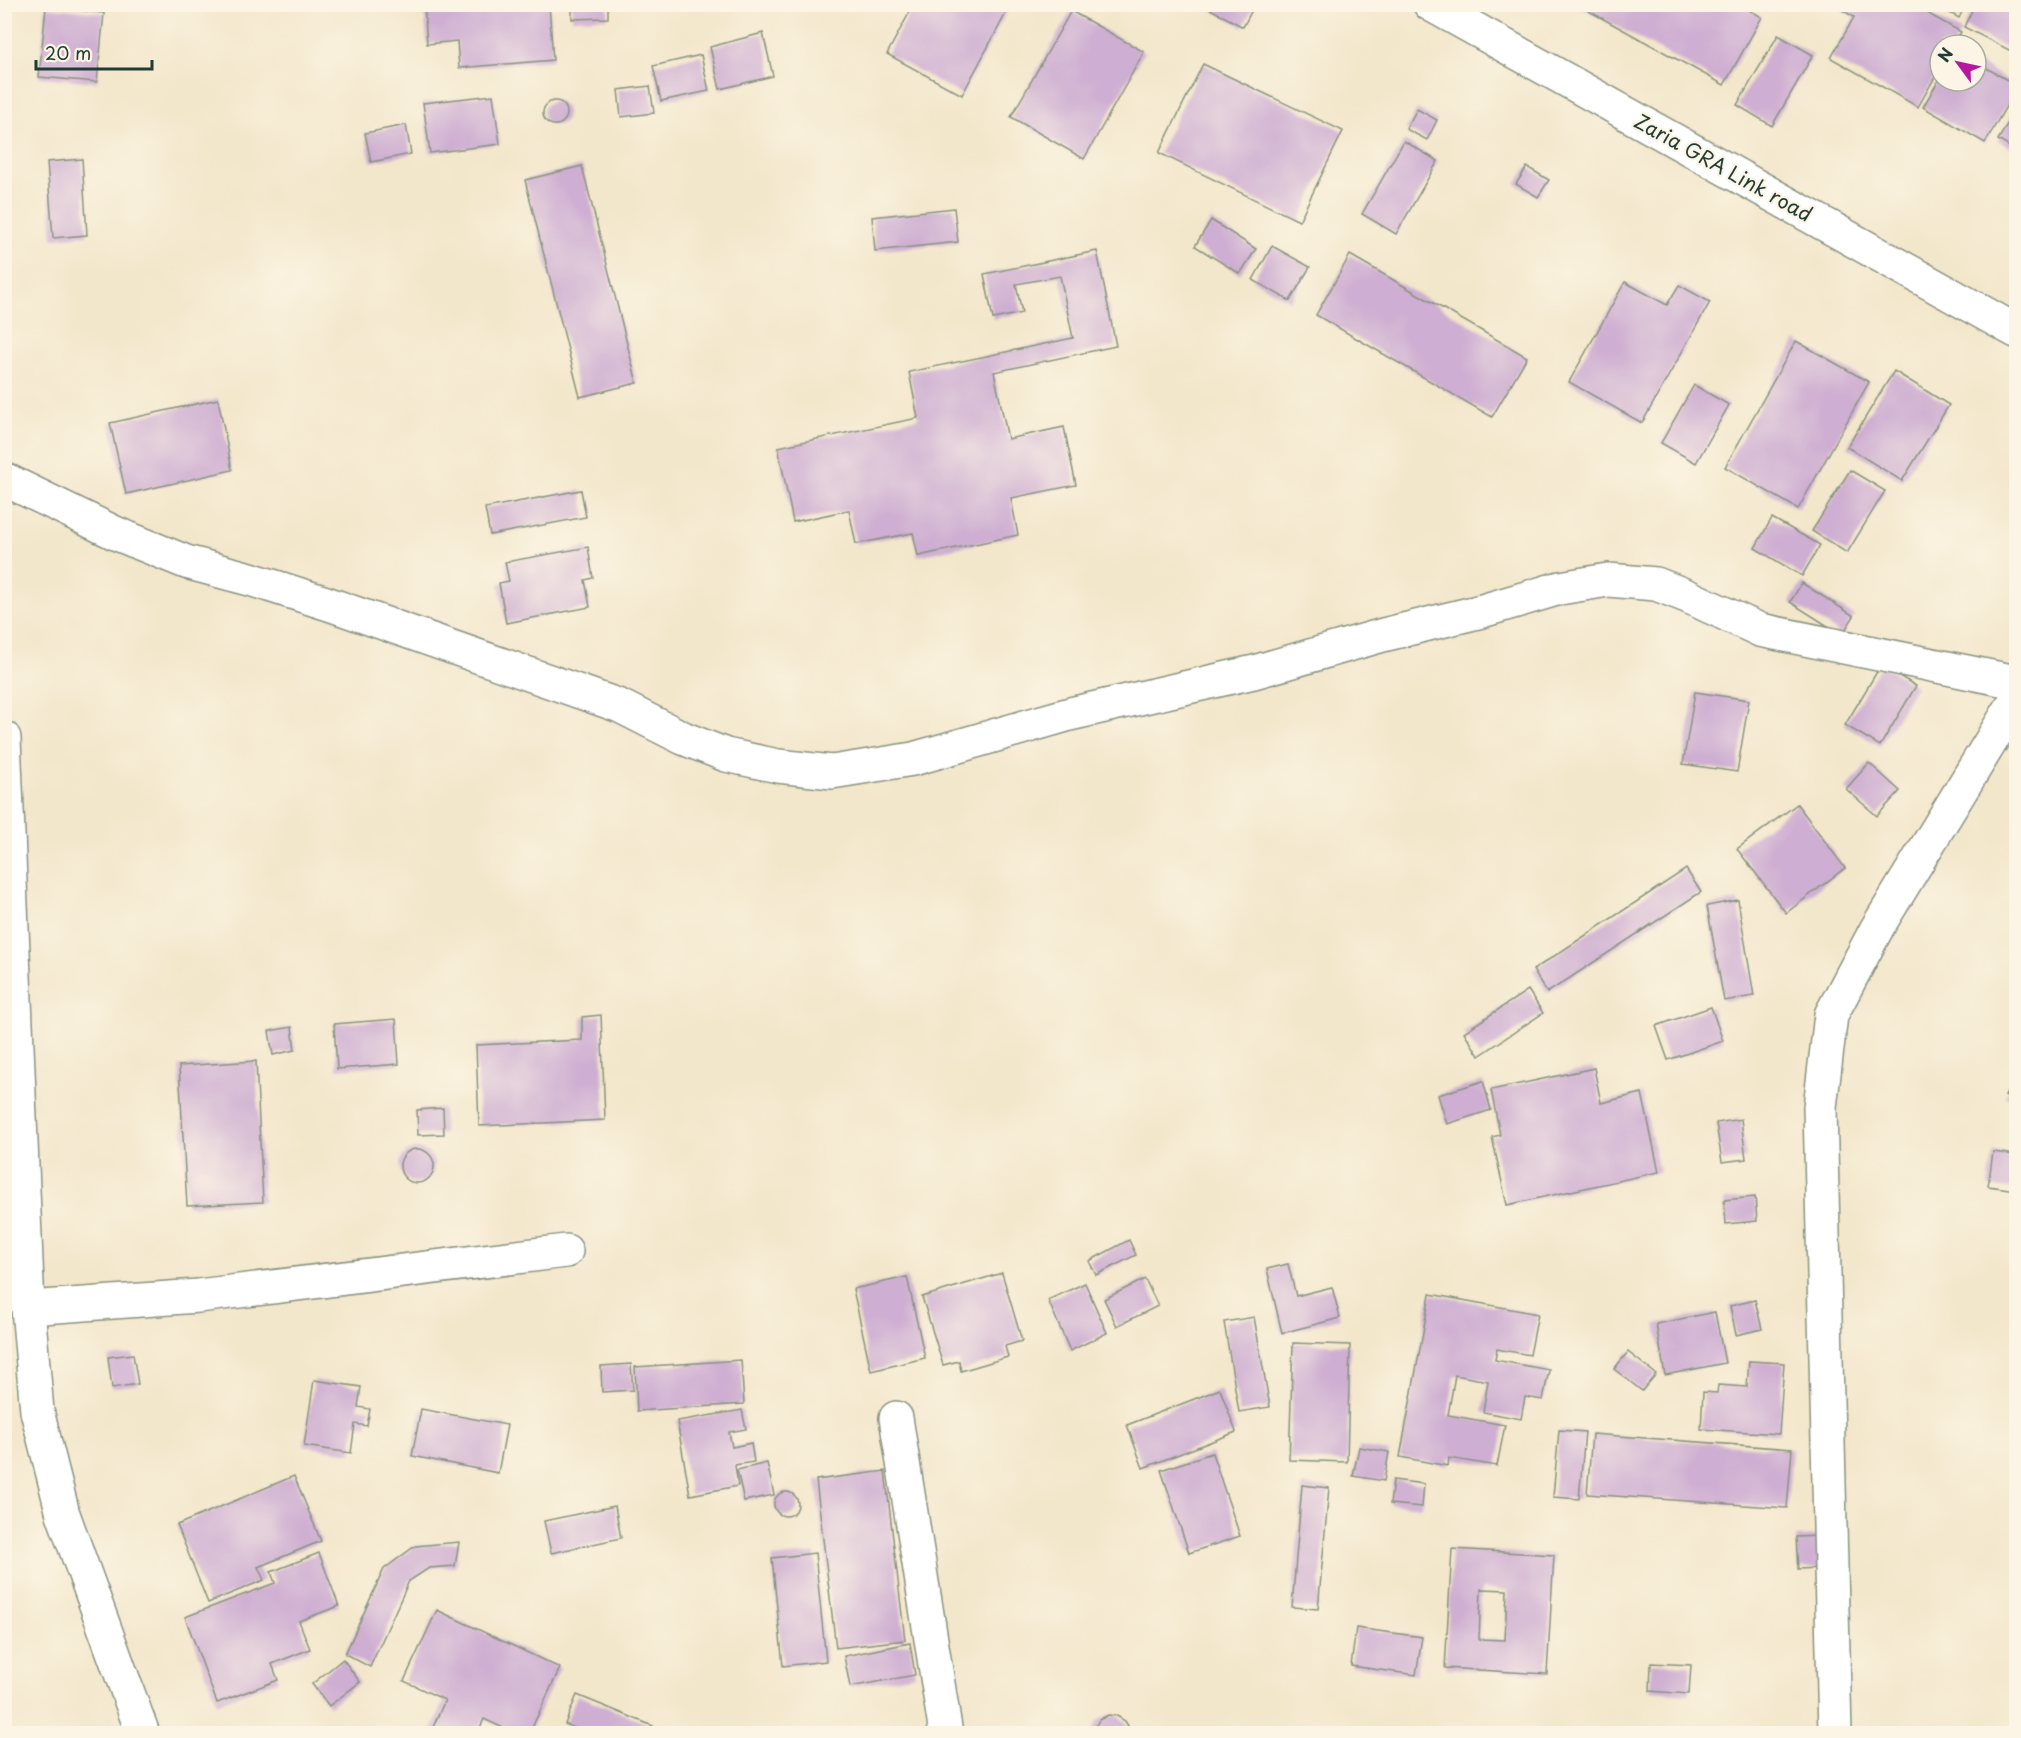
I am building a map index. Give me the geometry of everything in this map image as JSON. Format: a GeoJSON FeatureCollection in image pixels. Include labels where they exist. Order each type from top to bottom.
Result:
{"type":"FeatureCollection","features":[{"type":"Feature","properties":{"kind":"street","name":"Zaria GRA Link road"},"geometry":{"type":"LineString","coordinates":[[1430,4],[2016,331]]}},
{"type":"Feature","properties":{"kind":"street"},"geometry":{"type":"LineString","coordinates":[[4,479],[115,533],[186,562],[329,604],[620,706],[683,738],[726,755],[778,766],[832,772],[913,759],[1070,714],[1254,672],[1560,588],[1608,580],[1656,584],[1760,630],[2016,682]]}},
{"type":"Feature","properties":{"kind":"street"},"geometry":{"type":"LineString","coordinates":[[1836,1734],[1820,1107],[1831,1015],[1877,928],[2016,700]]}},
{"type":"Feature","properties":{"kind":"street"},"geometry":{"type":"LineString","coordinates":[[4,738],[28,1308],[37,1411],[63,1514],[143,1734]]}},
{"type":"Feature","properties":{"kind":"street"},"geometry":{"type":"LineString","coordinates":[[28,1308],[198,1296],[566,1251]]}},
{"type":"Feature","properties":{"kind":"street"},"geometry":{"type":"LineString","coordinates":[[896,1418],[946,1734]]}},
{"type":"Feature","properties":{"kind":"building"},"geometry":{"type":"Polygon","coordinates":[[[424,4],[549,4],[553,60],[459,68],[457,41],[427,44],[424,4]]]}},
{"type":"Feature","properties":{"kind":"building"},"geometry":{"type":"Polygon","coordinates":[[[572,4],[608,4],[608,18],[572,19],[572,4]]]}},
{"type":"Feature","properties":{"kind":"building"},"geometry":{"type":"Polygon","coordinates":[[[914,4],[1011,4],[962,95],[887,54],[914,4]]]}},
{"type":"Feature","properties":{"kind":"building"},"geometry":{"type":"Polygon","coordinates":[[[1576,4],[1738,4],[1762,17],[1724,85],[1576,4]]]}},
{"type":"Feature","properties":{"kind":"building"},"geometry":{"type":"Polygon","coordinates":[[[1832,4],[1911,4],[1961,32],[1928,33],[1928,89],[1918,107],[1831,58],[1854,17],[1832,4]]]}},
{"type":"Feature","properties":{"kind":"building"},"geometry":{"type":"Polygon","coordinates":[[[1933,4],[1966,4],[1959,18],[1933,4]]]}},
{"type":"Feature","properties":{"kind":"building"},"geometry":{"type":"Polygon","coordinates":[[[1975,4],[2005,4],[2016,10],[2016,40],[2011,51],[1988,39],[1988,33],[1976,33],[1964,27],[1975,4]]]}},
{"type":"Feature","properties":{"kind":"building"},"geometry":{"type":"Polygon","coordinates":[[[1203,5],[1246,5],[1253,8],[1243,27],[1203,5]]]}},
{"type":"Feature","properties":{"kind":"building"},"geometry":{"type":"Polygon","coordinates":[[[46,7],[104,13],[97,82],[39,77],[46,7]]]}},
{"type":"Feature","properties":{"kind":"building"},"geometry":{"type":"Polygon","coordinates":[[[1071,11],[1144,52],[1084,159],[1011,117],[1071,11]]]}},
{"type":"Feature","properties":{"kind":"building"},"geometry":{"type":"Polygon","coordinates":[[[763,33],[773,76],[720,89],[710,47],[763,33]]]}},
{"type":"Feature","properties":{"kind":"building"},"geometry":{"type":"Polygon","coordinates":[[[1778,35],[1813,55],[1772,126],[1737,105],[1778,35]]]}},
{"type":"Feature","properties":{"kind":"building"},"geometry":{"type":"Polygon","coordinates":[[[701,55],[709,91],[661,101],[653,66],[701,55]]]}},
{"type":"Feature","properties":{"kind":"building"},"geometry":{"type":"Polygon","coordinates":[[[1203,64],[1343,131],[1299,221],[1159,153],[1203,64]]]}},
{"type":"Feature","properties":{"kind":"building"},"geometry":{"type":"Polygon","coordinates":[[[1988,69],[2016,85],[2016,89],[1985,143],[1923,107],[1931,93],[1988,93],[1988,69]]]}},
{"type":"Feature","properties":{"kind":"building"},"geometry":{"type":"Polygon","coordinates":[[[650,86],[654,113],[621,117],[618,90],[650,86]]]}},
{"type":"Feature","properties":{"kind":"building"},"geometry":{"type":"Polygon","coordinates":[[[493,95],[500,144],[430,153],[423,103],[493,95]]]}},
{"type":"Feature","properties":{"kind":"building"},"geometry":{"type":"Polygon","coordinates":[[[555,101],[563,105],[567,113],[563,121],[555,125],[547,121],[543,113],[547,105],[555,101]]]}},
{"type":"Feature","properties":{"kind":"building"},"geometry":{"type":"Polygon","coordinates":[[[1417,109],[1437,120],[1427,140],[1406,129],[1417,109]]]}},
{"type":"Feature","properties":{"kind":"building"},"geometry":{"type":"Polygon","coordinates":[[[2016,109],[2016,151],[1998,140],[2016,109]]]}},
{"type":"Feature","properties":{"kind":"building"},"geometry":{"type":"Polygon","coordinates":[[[406,125],[411,154],[371,162],[365,133],[406,125]]]}},
{"type":"Feature","properties":{"kind":"building"},"geometry":{"type":"Polygon","coordinates":[[[1404,141],[1438,161],[1396,234],[1362,214],[1404,141]]]}},
{"type":"Feature","properties":{"kind":"building"},"geometry":{"type":"Polygon","coordinates":[[[82,159],[87,235],[53,238],[47,162],[82,159]]]}},
{"type":"Feature","properties":{"kind":"building"},"geometry":{"type":"Polygon","coordinates":[[[582,166],[637,383],[580,397],[525,180],[582,166]]]}},
{"type":"Feature","properties":{"kind":"building"},"geometry":{"type":"Polygon","coordinates":[[[1527,167],[1549,180],[1538,197],[1516,184],[1527,167]]]}},
{"type":"Feature","properties":{"kind":"building"},"geometry":{"type":"Polygon","coordinates":[[[954,208],[958,242],[875,251],[872,217],[954,208]]]}},
{"type":"Feature","properties":{"kind":"building"},"geometry":{"type":"Polygon","coordinates":[[[1211,220],[1256,249],[1240,274],[1195,246],[1211,220]]]}},
{"type":"Feature","properties":{"kind":"building"},"geometry":{"type":"Polygon","coordinates":[[[1272,246],[1310,267],[1290,301],[1253,280],[1272,246]]]}},
{"type":"Feature","properties":{"kind":"building"},"geometry":{"type":"Polygon","coordinates":[[[1097,251],[1116,346],[994,372],[1008,439],[1064,427],[1076,485],[1011,498],[1018,535],[918,556],[913,533],[856,544],[849,510],[793,522],[778,447],[918,418],[909,372],[1073,338],[1060,276],[1016,284],[1022,313],[993,319],[984,274],[1097,251]]]}},
{"type":"Feature","properties":{"kind":"building"},"geometry":{"type":"Polygon","coordinates":[[[1350,255],[1527,357],[1492,417],[1316,315],[1350,255]]]}},
{"type":"Feature","properties":{"kind":"building"},"geometry":{"type":"Polygon","coordinates":[[[1625,282],[1667,305],[1679,285],[1710,302],[1642,423],[1569,382],[1625,282]]]}},
{"type":"Feature","properties":{"kind":"building"},"geometry":{"type":"Polygon","coordinates":[[[1796,341],[1869,382],[1798,509],[1725,467],[1796,341]]]}},
{"type":"Feature","properties":{"kind":"building"},"geometry":{"type":"Polygon","coordinates":[[[1894,371],[1949,405],[1902,481],[1847,447],[1894,371]]]}},
{"type":"Feature","properties":{"kind":"building"},"geometry":{"type":"Polygon","coordinates":[[[1694,385],[1729,405],[1696,463],[1661,443],[1694,385]]]}},
{"type":"Feature","properties":{"kind":"building"},"geometry":{"type":"Polygon","coordinates":[[[218,399],[232,470],[126,494],[110,423],[218,399]]]}},
{"type":"Feature","properties":{"kind":"building"},"geometry":{"type":"Polygon","coordinates":[[[1850,470],[1885,491],[1847,553],[1812,531],[1850,470]]]}},
{"type":"Feature","properties":{"kind":"building"},"geometry":{"type":"Polygon","coordinates":[[[581,490],[586,517],[490,535],[485,508],[581,490]]]}},
{"type":"Feature","properties":{"kind":"building"},"geometry":{"type":"Polygon","coordinates":[[[1772,518],[1820,545],[1802,576],[1755,548],[1772,518]]]}},
{"type":"Feature","properties":{"kind":"building"},"geometry":{"type":"Polygon","coordinates":[[[588,547],[593,578],[585,580],[590,607],[506,623],[499,583],[509,581],[505,562],[588,547]]]}},
{"type":"Feature","properties":{"kind":"building"},"geometry":{"type":"Polygon","coordinates":[[[1802,583],[1854,616],[1842,635],[1790,602],[1802,583]]]}},
{"type":"Feature","properties":{"kind":"building"},"geometry":{"type":"Polygon","coordinates":[[[1881,665],[1916,686],[1880,746],[1845,725],[1881,665]]]}},
{"type":"Feature","properties":{"kind":"building"},"geometry":{"type":"Polygon","coordinates":[[[1695,692],[1749,700],[1737,772],[1683,764],[1695,692]]]}},
{"type":"Feature","properties":{"kind":"building"},"geometry":{"type":"Polygon","coordinates":[[[1869,763],[1900,791],[1877,816],[1846,789],[1869,763]]]}},
{"type":"Feature","properties":{"kind":"building"},"geometry":{"type":"Polygon","coordinates":[[[1797,804],[1845,868],[1786,913],[1737,849],[1797,804]]]}},
{"type":"Feature","properties":{"kind":"building"},"geometry":{"type":"Polygon","coordinates":[[[1686,869],[1701,892],[1547,993],[1533,970],[1686,869]]]}},
{"type":"Feature","properties":{"kind":"building"},"geometry":{"type":"Polygon","coordinates":[[[1738,900],[1754,996],[1724,1001],[1707,906],[1738,900]]]}},
{"type":"Feature","properties":{"kind":"building"},"geometry":{"type":"Polygon","coordinates":[[[1528,990],[1543,1013],[1479,1056],[1464,1032],[1528,990]]]}},
{"type":"Feature","properties":{"kind":"building"},"geometry":{"type":"Polygon","coordinates":[[[1711,1007],[1723,1041],[1668,1060],[1656,1026],[1711,1007]]]}},
{"type":"Feature","properties":{"kind":"building"},"geometry":{"type":"Polygon","coordinates":[[[601,1015],[605,1120],[479,1126],[476,1045],[582,1040],[582,1017],[601,1015]]]}},
{"type":"Feature","properties":{"kind":"building"},"geometry":{"type":"Polygon","coordinates":[[[396,1019],[399,1064],[337,1069],[334,1024],[396,1019]]]}},
{"type":"Feature","properties":{"kind":"building"},"geometry":{"type":"Polygon","coordinates":[[[292,1027],[295,1050],[273,1055],[269,1031],[292,1027]]]}},
{"type":"Feature","properties":{"kind":"building"},"geometry":{"type":"Polygon","coordinates":[[[256,1061],[263,1202],[187,1206],[179,1066],[256,1061]]]}},
{"type":"Feature","properties":{"kind":"building"},"geometry":{"type":"Polygon","coordinates":[[[1594,1068],[1601,1103],[1642,1093],[1659,1172],[1507,1205],[1492,1137],[1500,1135],[1491,1090],[1594,1068]]]}},
{"type":"Feature","properties":{"kind":"building"},"geometry":{"type":"Polygon","coordinates":[[[2016,1077],[2016,1103],[2005,1096],[2016,1077]]]}},
{"type":"Feature","properties":{"kind":"building"},"geometry":{"type":"Polygon","coordinates":[[[1483,1081],[1491,1110],[1447,1124],[1438,1095],[1483,1081]]]}},
{"type":"Feature","properties":{"kind":"building"},"geometry":{"type":"Polygon","coordinates":[[[443,1108],[444,1134],[418,1135],[417,1110],[443,1108]]]}},
{"type":"Feature","properties":{"kind":"building"},"geometry":{"type":"Polygon","coordinates":[[[1741,1119],[1746,1159],[1722,1162],[1716,1123],[1741,1119]]]}},
{"type":"Feature","properties":{"kind":"building"},"geometry":{"type":"Polygon","coordinates":[[[417,1149],[429,1154],[434,1166],[429,1178],[417,1183],[405,1178],[400,1166],[405,1154],[417,1149]]]}},
{"type":"Feature","properties":{"kind":"building"},"geometry":{"type":"Polygon","coordinates":[[[1993,1152],[2016,1155],[2016,1190],[1988,1186],[1993,1152]]]}},
{"type":"Feature","properties":{"kind":"building"},"geometry":{"type":"Polygon","coordinates":[[[1755,1197],[1757,1221],[1726,1224],[1724,1200],[1755,1197]]]}},
{"type":"Feature","properties":{"kind":"building"},"geometry":{"type":"Polygon","coordinates":[[[1129,1240],[1136,1255],[1096,1275],[1089,1261],[1129,1240]]]}},
{"type":"Feature","properties":{"kind":"building"},"geometry":{"type":"Polygon","coordinates":[[[1288,1264],[1296,1296],[1332,1287],[1340,1318],[1282,1333],[1267,1269],[1288,1264]]]}},
{"type":"Feature","properties":{"kind":"building"},"geometry":{"type":"Polygon","coordinates":[[[1002,1273],[1022,1341],[1005,1346],[1008,1357],[961,1371],[959,1361],[943,1365],[922,1297],[1002,1273]]]}},
{"type":"Feature","properties":{"kind":"building"},"geometry":{"type":"Polygon","coordinates":[[[907,1277],[925,1358],[871,1371],[853,1289],[907,1277]]]}},
{"type":"Feature","properties":{"kind":"building"},"geometry":{"type":"Polygon","coordinates":[[[1145,1279],[1158,1306],[1117,1326],[1104,1299],[1145,1279]]]}},
{"type":"Feature","properties":{"kind":"building"},"geometry":{"type":"Polygon","coordinates":[[[1085,1283],[1107,1333],[1070,1351],[1048,1300],[1085,1283]]]}},
{"type":"Feature","properties":{"kind":"building"},"geometry":{"type":"Polygon","coordinates":[[[1430,1294],[1538,1314],[1530,1355],[1497,1349],[1495,1360],[1549,1370],[1543,1400],[1525,1397],[1521,1419],[1483,1412],[1488,1381],[1455,1375],[1448,1415],[1505,1425],[1497,1466],[1449,1458],[1448,1466],[1400,1457],[1430,1294]]]}},
{"type":"Feature","properties":{"kind":"building"},"geometry":{"type":"Polygon","coordinates":[[[1755,1300],[1762,1329],[1736,1335],[1730,1306],[1755,1300]]]}},
{"type":"Feature","properties":{"kind":"building"},"geometry":{"type":"Polygon","coordinates":[[[1715,1312],[1725,1363],[1665,1375],[1656,1324],[1715,1312]]]}},
{"type":"Feature","properties":{"kind":"building"},"geometry":{"type":"Polygon","coordinates":[[[1254,1317],[1270,1407],[1239,1412],[1224,1322],[1254,1317]]]}},
{"type":"Feature","properties":{"kind":"building"},"geometry":{"type":"Polygon","coordinates":[[[1293,1343],[1350,1345],[1347,1462],[1289,1460],[1293,1343]]]}},
{"type":"Feature","properties":{"kind":"building"},"geometry":{"type":"Polygon","coordinates":[[[1628,1352],[1656,1374],[1642,1391],[1614,1369],[1628,1352]]]}},
{"type":"Feature","properties":{"kind":"building"},"geometry":{"type":"Polygon","coordinates":[[[133,1354],[138,1384],[112,1388],[108,1357],[133,1354]]]}},
{"type":"Feature","properties":{"kind":"building"},"geometry":{"type":"Polygon","coordinates":[[[741,1360],[744,1404],[637,1411],[635,1367],[741,1360]]]}},
{"type":"Feature","properties":{"kind":"building"},"geometry":{"type":"Polygon","coordinates":[[[1749,1361],[1784,1363],[1779,1434],[1701,1429],[1703,1392],[1717,1393],[1718,1385],[1747,1387],[1749,1361]]]}},
{"type":"Feature","properties":{"kind":"building"},"geometry":{"type":"Polygon","coordinates":[[[631,1364],[633,1390],[602,1392],[601,1366],[631,1364]]]}},
{"type":"Feature","properties":{"kind":"building"},"geometry":{"type":"Polygon","coordinates":[[[314,1380],[361,1387],[358,1407],[370,1409],[367,1426],[355,1424],[351,1453],[304,1446],[314,1380]]]}},
{"type":"Feature","properties":{"kind":"building"},"geometry":{"type":"Polygon","coordinates":[[[1220,1389],[1236,1432],[1143,1468],[1127,1425],[1220,1389]]]}},
{"type":"Feature","properties":{"kind":"building"},"geometry":{"type":"Polygon","coordinates":[[[421,1409],[507,1425],[498,1473],[412,1456],[421,1409]]]}},
{"type":"Feature","properties":{"kind":"building"},"geometry":{"type":"Polygon","coordinates":[[[742,1410],[746,1429],[729,1432],[732,1447],[751,1443],[754,1462],[735,1465],[738,1486],[690,1495],[677,1421],[742,1410]]]}},
{"type":"Feature","properties":{"kind":"building"},"geometry":{"type":"Polygon","coordinates":[[[1559,1430],[1585,1432],[1579,1499],[1553,1497],[1559,1430]]]}},
{"type":"Feature","properties":{"kind":"building"},"geometry":{"type":"Polygon","coordinates":[[[1592,1434],[1792,1449],[1787,1508],[1587,1494],[1592,1434]]]}},
{"type":"Feature","properties":{"kind":"building"},"geometry":{"type":"Polygon","coordinates":[[[1359,1447],[1389,1452],[1384,1481],[1353,1476],[1359,1447]]]}},
{"type":"Feature","properties":{"kind":"building"},"geometry":{"type":"Polygon","coordinates":[[[1212,1453],[1240,1536],[1189,1553],[1161,1470],[1212,1453]]]}},
{"type":"Feature","properties":{"kind":"building"},"geometry":{"type":"Polygon","coordinates":[[[767,1463],[774,1495],[744,1501],[737,1470],[767,1463]]]}},
{"type":"Feature","properties":{"kind":"building"},"geometry":{"type":"Polygon","coordinates":[[[885,1471],[905,1640],[836,1648],[816,1480],[885,1471]]]}},
{"type":"Feature","properties":{"kind":"building"},"geometry":{"type":"Polygon","coordinates":[[[294,1476],[321,1541],[258,1567],[264,1580],[208,1603],[177,1525],[294,1476]]]}},
{"type":"Feature","properties":{"kind":"building"},"geometry":{"type":"Polygon","coordinates":[[[1393,1480],[1424,1484],[1422,1507],[1390,1504],[1393,1480]]]}},
{"type":"Feature","properties":{"kind":"building"},"geometry":{"type":"Polygon","coordinates":[[[1302,1485],[1329,1488],[1318,1609],[1292,1607],[1302,1485]]]}},
{"type":"Feature","properties":{"kind":"building"},"geometry":{"type":"Polygon","coordinates":[[[786,1492],[794,1496],[798,1504],[794,1512],[786,1516],[778,1512],[774,1504],[778,1496],[786,1492]]]}},
{"type":"Feature","properties":{"kind":"building"},"geometry":{"type":"Polygon","coordinates":[[[615,1506],[621,1538],[551,1553],[544,1521],[615,1506]]]}},
{"type":"Feature","properties":{"kind":"building"},"geometry":{"type":"Polygon","coordinates":[[[1819,1536],[1821,1568],[1798,1569],[1796,1537],[1819,1536]]]}},
{"type":"Feature","properties":{"kind":"building"},"geometry":{"type":"Polygon","coordinates":[[[459,1542],[455,1566],[429,1568],[409,1581],[370,1667],[345,1654],[384,1569],[415,1546],[459,1542]]]}},
{"type":"Feature","properties":{"kind":"building"},"geometry":{"type":"Polygon","coordinates":[[[1452,1549],[1554,1555],[1547,1674],[1445,1668],[1452,1549]],[[1481,1589],[1479,1639],[1505,1640],[1507,1590],[1481,1589]]]}},
{"type":"Feature","properties":{"kind":"building"},"geometry":{"type":"Polygon","coordinates":[[[319,1553],[339,1606],[299,1621],[310,1649],[272,1664],[278,1680],[217,1703],[185,1617],[275,1583],[271,1572],[319,1553]]]}},
{"type":"Feature","properties":{"kind":"building"},"geometry":{"type":"Polygon","coordinates":[[[815,1553],[826,1661],[783,1666],[772,1558],[815,1553]]]}},
{"type":"Feature","properties":{"kind":"building"},"geometry":{"type":"Polygon","coordinates":[[[437,1610],[560,1668],[529,1734],[516,1734],[484,1719],[477,1734],[430,1734],[445,1700],[404,1681],[437,1610]]]}},
{"type":"Feature","properties":{"kind":"building"},"geometry":{"type":"Polygon","coordinates":[[[1356,1628],[1422,1637],[1416,1675],[1351,1666],[1356,1628]]]}},
{"type":"Feature","properties":{"kind":"building"},"geometry":{"type":"Polygon","coordinates":[[[910,1643],[915,1675],[850,1687],[844,1656],[910,1643]]]}},
{"type":"Feature","properties":{"kind":"building"},"geometry":{"type":"Polygon","coordinates":[[[343,1659],[360,1682],[329,1706],[312,1684],[343,1659]]]}},
{"type":"Feature","properties":{"kind":"building"},"geometry":{"type":"Polygon","coordinates":[[[1651,1663],[1691,1665],[1689,1694],[1650,1691],[1651,1663]]]}},
{"type":"Feature","properties":{"kind":"building"},"geometry":{"type":"Polygon","coordinates":[[[577,1695],[653,1726],[649,1734],[589,1734],[565,1724],[577,1695]]]}},
{"type":"Feature","properties":{"kind":"building"},"geometry":{"type":"Polygon","coordinates":[[[1108,1715],[1117,1716],[1125,1721],[1130,1734],[1094,1734],[1099,1720],[1108,1715]]]}}]}
